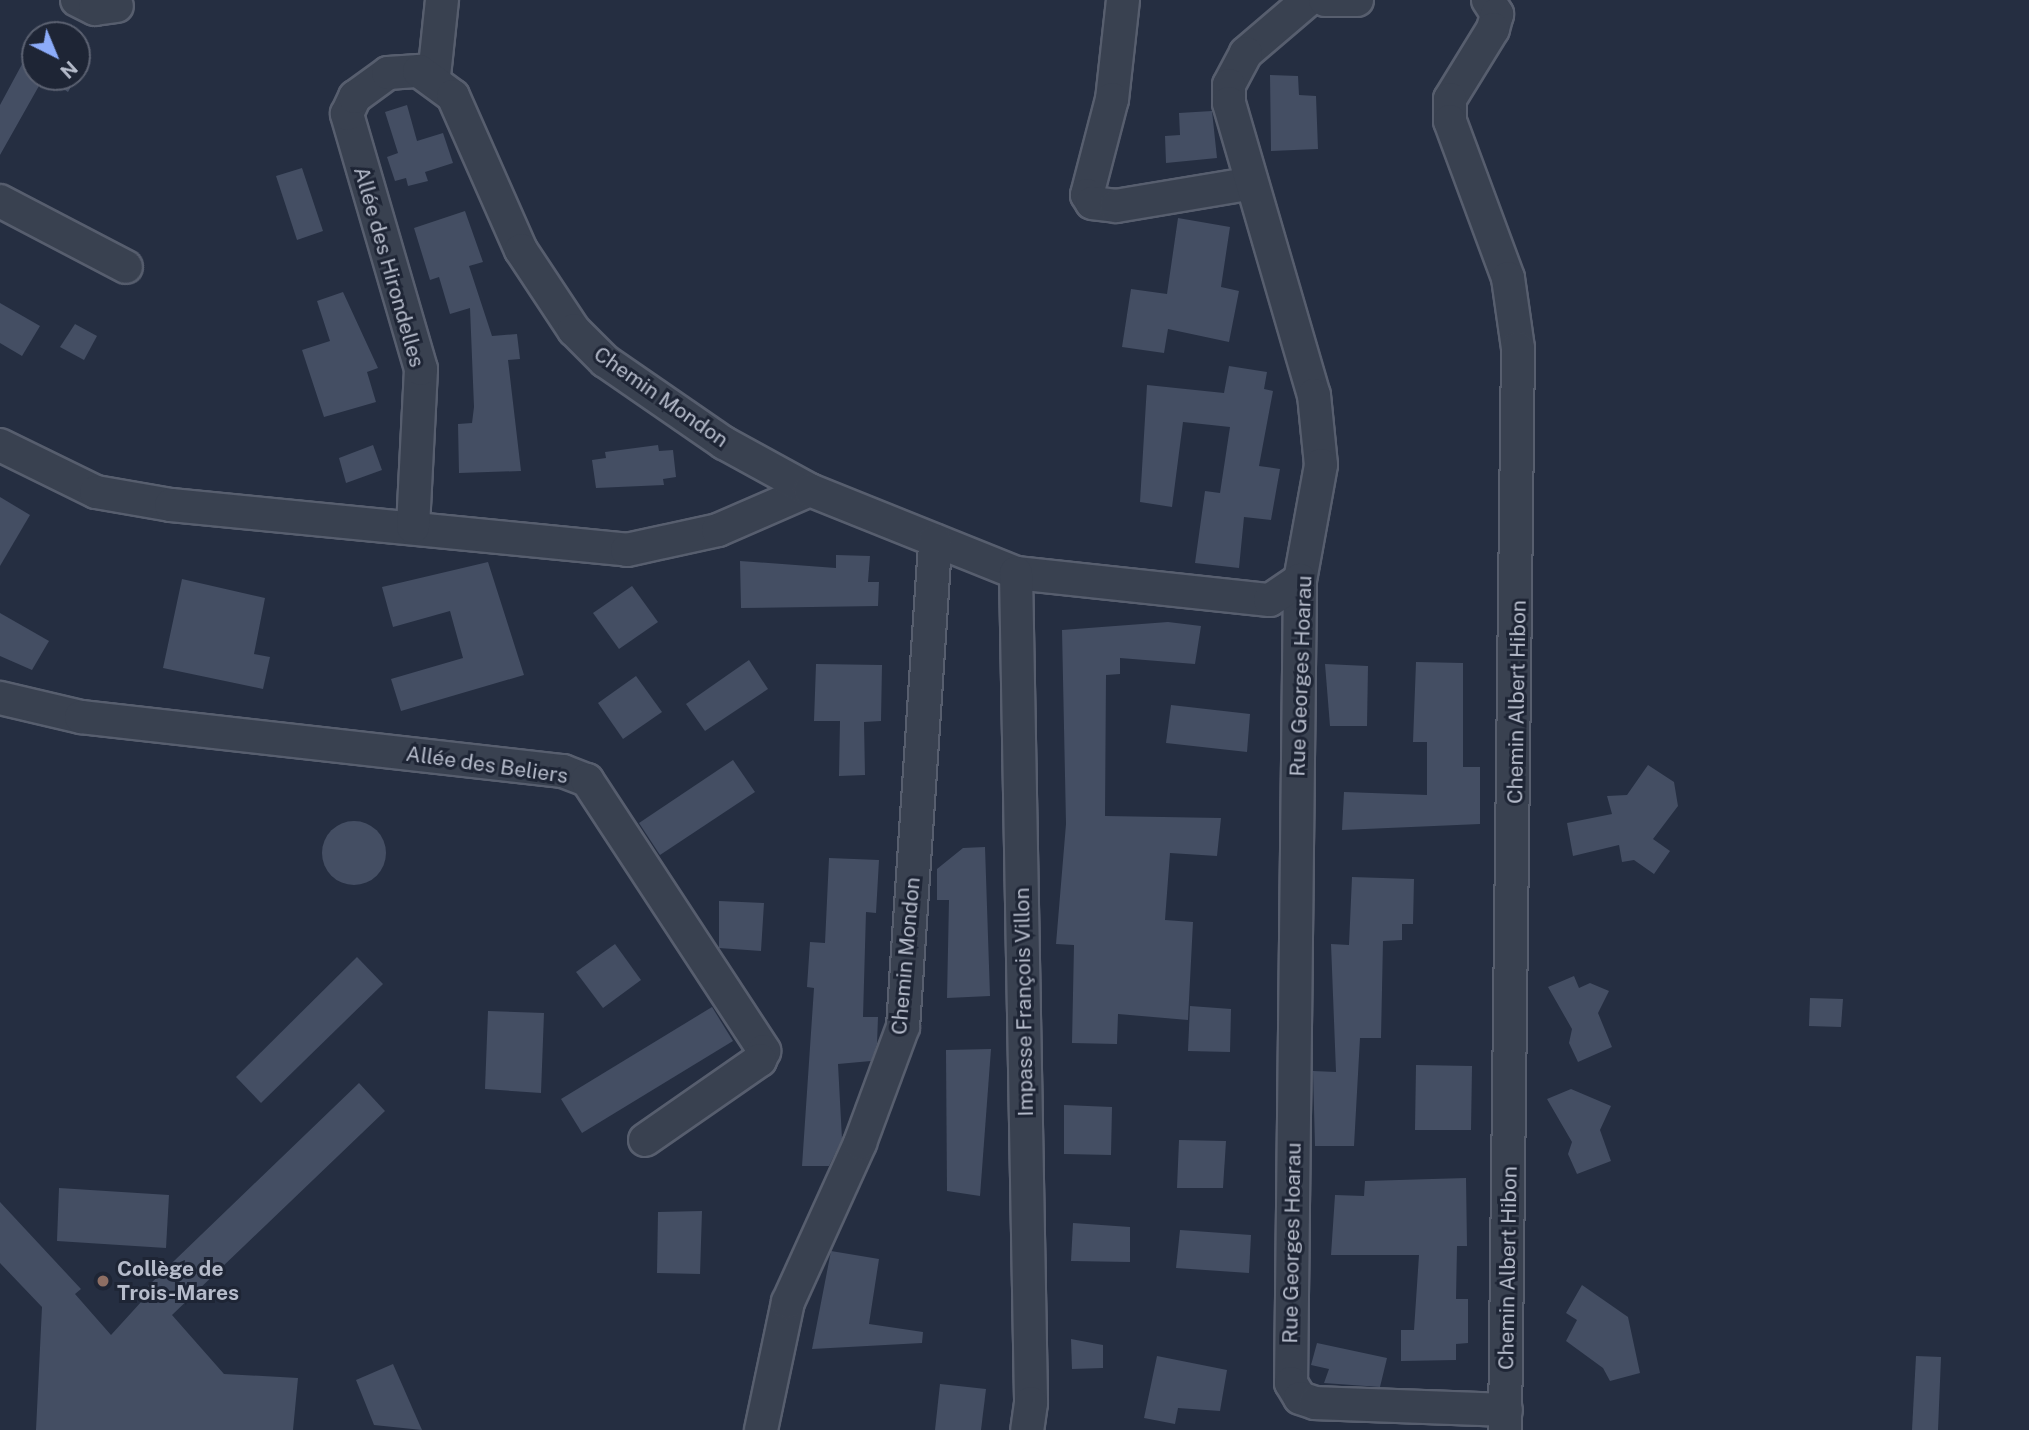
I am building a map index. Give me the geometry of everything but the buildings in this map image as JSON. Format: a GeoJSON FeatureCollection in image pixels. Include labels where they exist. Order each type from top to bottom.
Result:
{"type":"FeatureCollection","features":[{"type":"Feature","properties":{"kind":"street"},"geometry":{"type":"LineString","coordinates":[[77,0],[95,9],[117,6]]}},
{"type":"Feature","properties":{"kind":"street"},"geometry":{"type":"LineString","coordinates":[[434,76],[442,0]]}},
{"type":"Feature","properties":{"kind":"street"},"geometry":{"type":"LineString","coordinates":[[1123,0],[1112,99],[1087,195],[1092,203],[1115,206],[1248,184]]}},
{"type":"Feature","properties":{"kind":"street","name":"Rue Georges Hoarau"},"geometry":{"type":"LineString","coordinates":[[1308,0],[1246,53],[1229,85],[1248,184],[1307,369],[1320,428],[1318,501],[1300,580],[1291,1383],[1300,1398],[1410,1420]]}},
{"type":"Feature","properties":{"kind":"street"},"geometry":{"type":"LineString","coordinates":[[1325,0],[1357,0]]}},
{"type":"Feature","properties":{"kind":"street","name":"Chemin Albert Hibon"},"geometry":{"type":"LineString","coordinates":[[1488,0],[1497,14],[1493,29],[1450,99],[1450,121],[1508,278],[1518,348],[1506,1420]]}},
{"type":"Feature","properties":{"kind":"street","name":"Allée des Hirondelles"},"geometry":{"type":"LineString","coordinates":[[413,527],[421,369],[347,114],[355,97],[388,73],[434,76]]}},
{"type":"Feature","properties":{"kind":"street","name":"Chemin Mondon"},"geometry":{"type":"LineString","coordinates":[[434,76],[453,96],[521,250],[573,330],[605,361],[724,443],[810,490],[1016,573],[1270,600],[1300,580]]}},
{"type":"Feature","properties":{"kind":"street"},"geometry":{"type":"LineString","coordinates":[[0,201],[126,267]]}},
{"type":"Feature","properties":{"kind":"street"},"geometry":{"type":"LineString","coordinates":[[0,445],[96,492],[627,550],[718,530],[810,490]]}},
{"type":"Feature","properties":{"kind":"street","name":"Chemin Mondon"},"geometry":{"type":"LineString","coordinates":[[761,1430],[788,1302],[860,1143],[903,1027],[935,541]]}},
{"type":"Feature","properties":{"kind":"street","name":"Impasse François Villon"},"geometry":{"type":"LineString","coordinates":[[1016,573],[1031,1403],[1027,1430]]}},
{"type":"Feature","properties":{"kind":"street","name":"Allée des Beliers"},"geometry":{"type":"LineString","coordinates":[[0,698],[81,717],[564,771],[587,780],[764,1051],[760,1060],[645,1140]]}},
{"type":"Feature","properties":{"kind":"street"},"geometry":{"type":"LineString","coordinates":[[1410,1420],[1506,1420]]}},
{"type":"Feature","properties":{"kind":"place","name":"Collège de Trois-Mares"},"geometry":{"type":"Point","coordinates":[103,1281]}}]}
